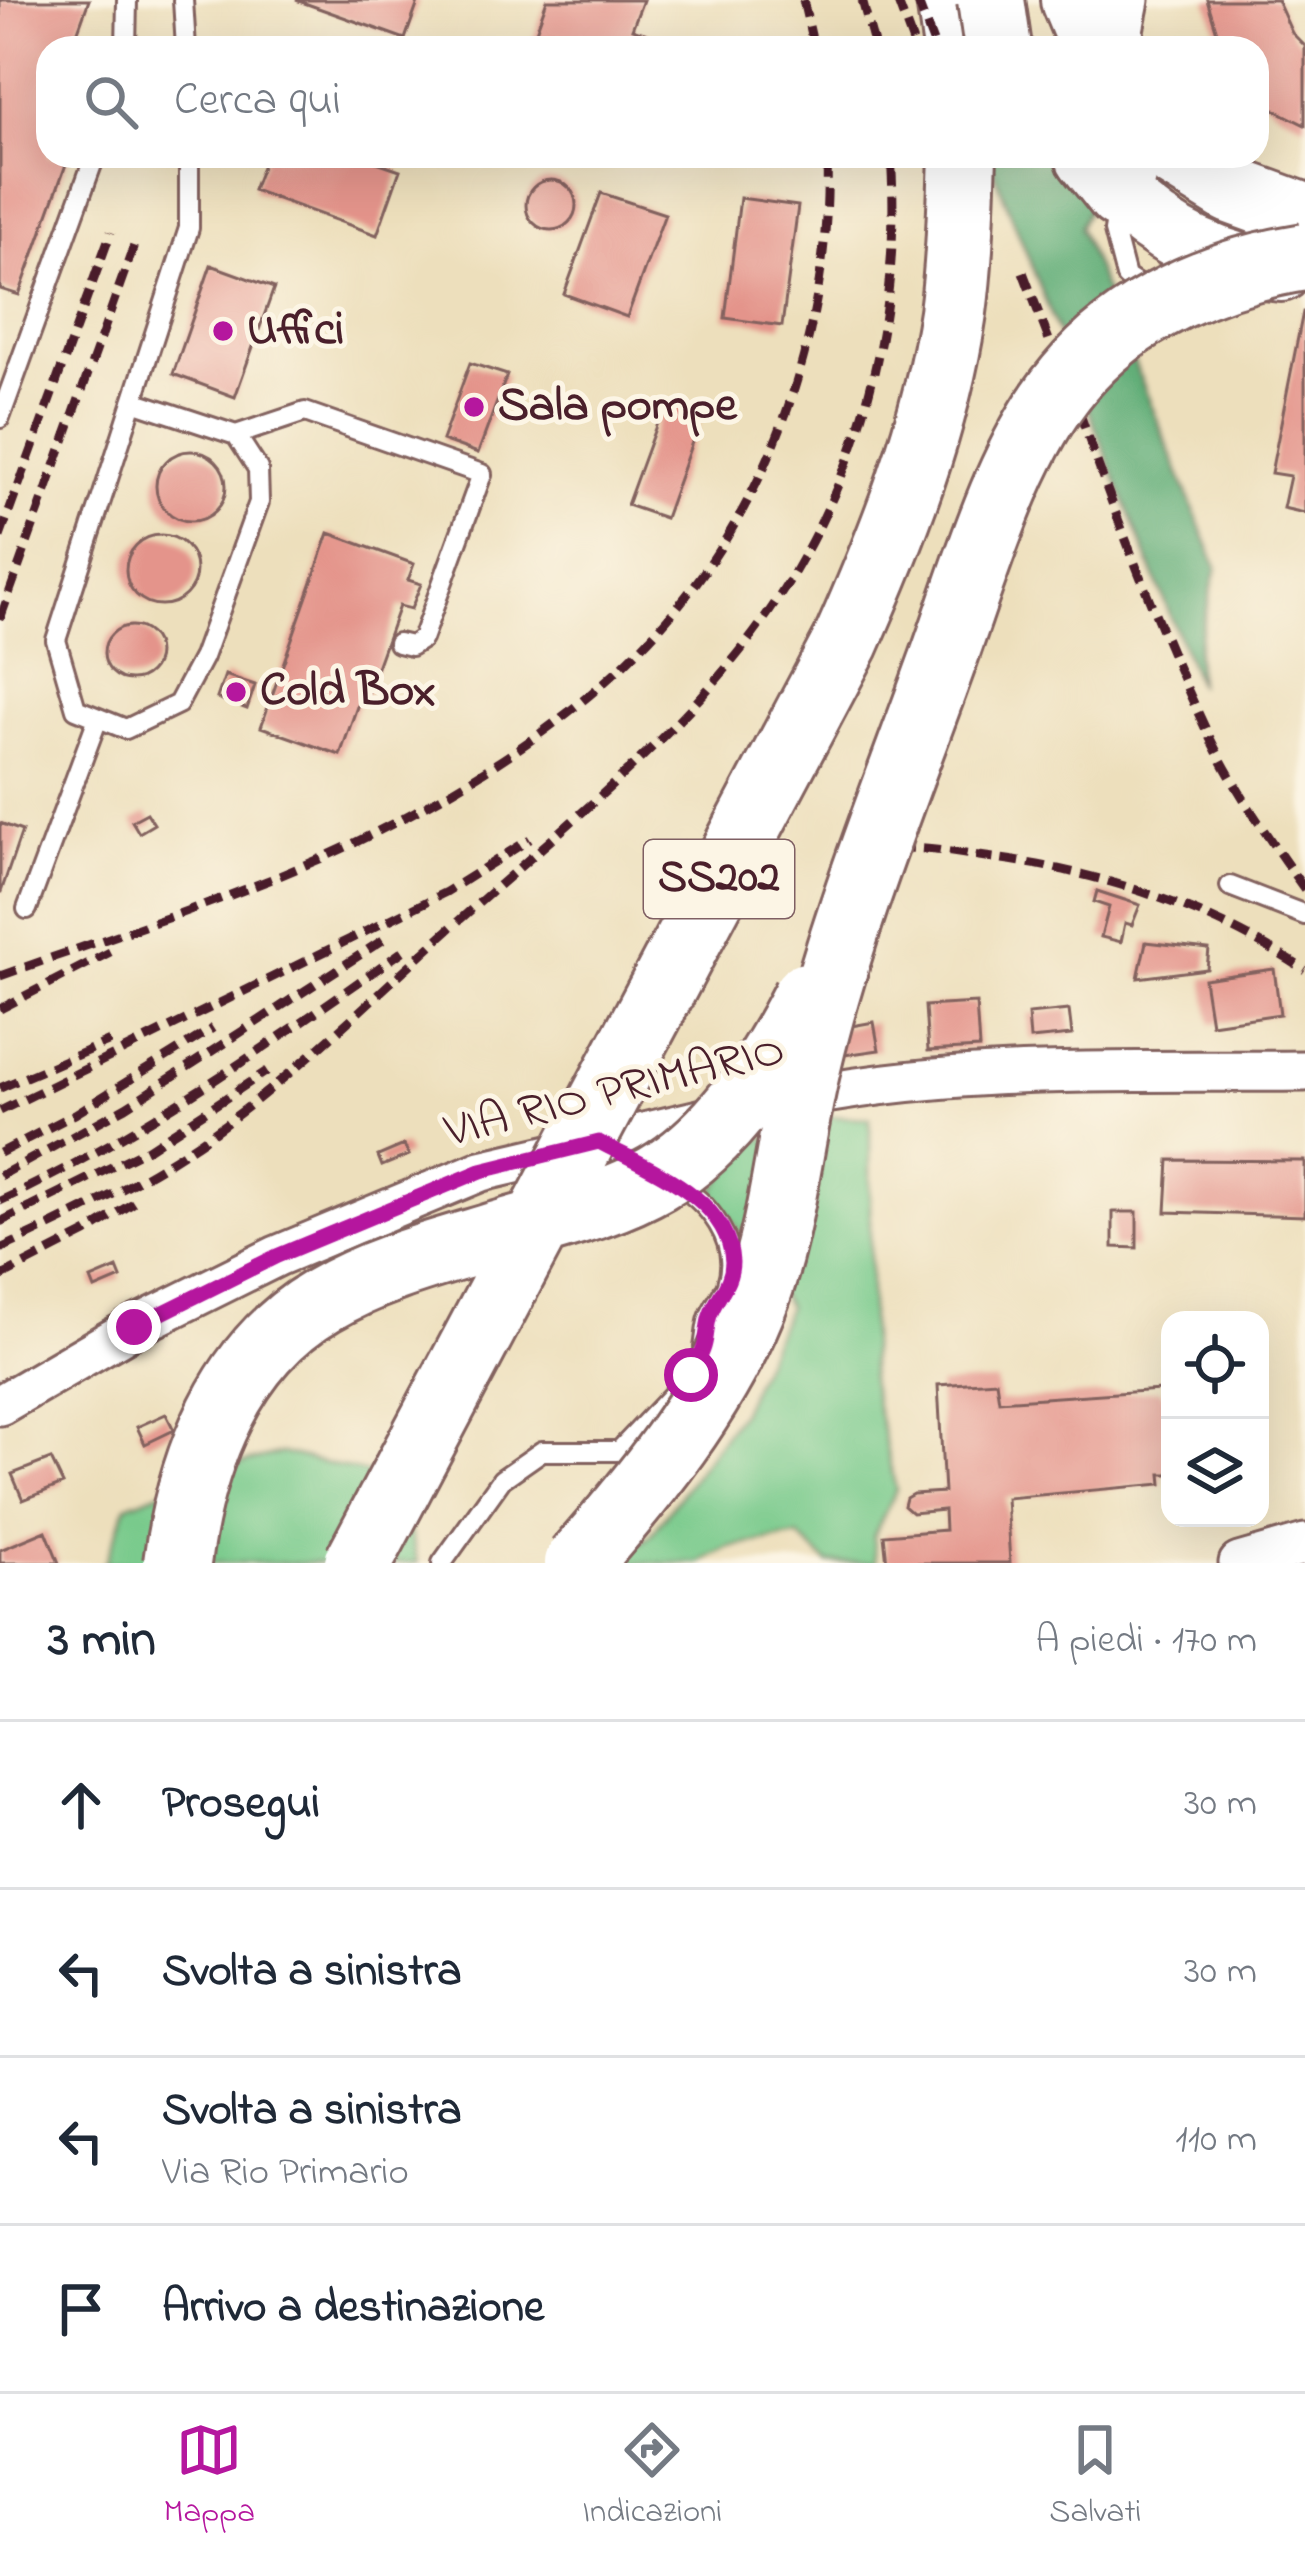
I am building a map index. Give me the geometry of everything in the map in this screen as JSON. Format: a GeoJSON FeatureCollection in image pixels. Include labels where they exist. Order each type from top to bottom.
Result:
{"type":"FeatureCollection","features":[{"type":"Feature","properties":{"kind":"highway"},"geometry":{"type":"LineString","coordinates":[[950,0],[955,36]]}},
{"type":"Feature","properties":{"kind":"highway"},"geometry":{"type":"LineString","coordinates":[[989,0],[996,36]]}},
{"type":"Feature","properties":{"kind":"highway"},"geometry":{"type":"LineString","coordinates":[[989,0],[1010,36]]}},
{"type":"Feature","properties":{"kind":"highway"},"geometry":{"type":"LineString","coordinates":[[1074,0],[1089,36]]}},
{"type":"Feature","properties":{"kind":"highway","name":"SS202"},"geometry":{"type":"LineString","coordinates":[[358,1563],[846,642],[886,554],[925,438],[952,313],[962,168]]}},
{"type":"Feature","properties":{"kind":"highway","name":"SS202"},"geometry":{"type":"LineString","coordinates":[[405,1563],[883,660],[969,447],[994,321],[1003,168]]}},
{"type":"Feature","properties":{"kind":"highway"},"geometry":{"type":"LineString","coordinates":[[1195,168],[1231,190],[1305,218]]}},
{"type":"Feature","properties":{"kind":"highway"},"geometry":{"type":"LineString","coordinates":[[578,1563],[631,1503],[713,1389],[752,1308],[769,1250],[808,1061],[860,891],[997,510],[1036,427],[1068,379],[1154,308],[1238,271],[1292,267]]}},
{"type":"Feature","properties":{"kind":"highway"},"geometry":{"type":"LineString","coordinates":[[177,1563],[183,1515],[201,1452],[225,1401],[268,1345],[320,1302],[390,1268],[619,1198],[698,1148],[735,1107],[790,1028],[860,891]]}},
{"type":"Feature","properties":{"kind":"main road"},"geometry":{"type":"LineString","coordinates":[[1238,168],[1305,188]]}},
{"type":"Feature","properties":{"kind":"main road"},"geometry":{"type":"LineString","coordinates":[[1113,169],[1144,219],[1234,263],[1292,267]]}},
{"type":"Feature","properties":{"kind":"street"},"geometry":{"type":"LineString","coordinates":[[1124,36],[1129,0]]}},
{"type":"Feature","properties":{"kind":"street","name":"VIA RIO PRIMARIO"},"geometry":{"type":"LineString","coordinates":[[0,1405],[134,1327],[277,1256],[481,1171],[609,1147],[828,1091],[1013,1074],[1305,1070]]}},
{"type":"Feature","properties":{"kind":"street"},"geometry":{"type":"LineString","coordinates":[[1239,1563],[1305,1544]]}},
{"type":"Feature","properties":{"kind":"lane"},"geometry":{"type":"LineString","coordinates":[[126,36],[127,0]]}},
{"type":"Feature","properties":{"kind":"lane"},"geometry":{"type":"LineString","coordinates":[[183,0],[185,36]]}},
{"type":"Feature","properties":{"kind":"lane"},"geometry":{"type":"LineString","coordinates":[[0,418],[91,168]]}},
{"type":"Feature","properties":{"kind":"lane"},"geometry":{"type":"LineString","coordinates":[[189,168],[189,228],[56,640],[76,709],[126,729],[178,704],[203,656],[259,502],[257,469],[236,435]]}},
{"type":"Feature","properties":{"kind":"lane"},"geometry":{"type":"LineString","coordinates":[[134,401],[236,435],[304,412],[482,474],[422,639],[411,646],[398,643]]}},
{"type":"Feature","properties":{"kind":"lane"},"geometry":{"type":"LineString","coordinates":[[27,909],[98,718]]}},
{"type":"Feature","properties":{"kind":"lane"},"geometry":{"type":"LineString","coordinates":[[1230,886],[1305,915]]}},
{"type":"Feature","properties":{"kind":"lane"},"geometry":{"type":"LineString","coordinates":[[442,1563],[502,1478],[542,1451],[619,1450],[694,1368],[704,1348],[710,1315],[726,1289],[732,1264],[727,1240],[711,1212],[682,1186],[640,1164]]}},
{"type":"Feature","properties":{"kind":"green space"},"geometry":{"type":"Polygon","coordinates":[[[993,168],[1079,168],[1097,193],[1079,227],[1217,567],[1196,652],[1198,686],[993,168]]]}},
{"type":"Feature","properties":{"kind":"green space"},"geometry":{"type":"Polygon","coordinates":[[[821,1116],[870,1118],[870,1380],[896,1490],[873,1537],[876,1563],[828,1563],[798,1536],[729,1547],[698,1563],[615,1563],[651,1535],[740,1413],[788,1307],[713,1191],[747,1145],[821,1116]]]}},
{"type":"Feature","properties":{"kind":"green space"},"geometry":{"type":"Polygon","coordinates":[[[282,1453],[366,1473],[406,1517],[418,1563],[102,1563],[127,1505],[223,1468],[282,1453]]]}},
{"type":"Feature","properties":{"kind":"building"},"geometry":{"type":"Polygon","coordinates":[[[0,0],[89,0],[76,36],[36,36],[36,168],[65,168],[19,295],[0,289],[0,0]]]}},
{"type":"Feature","properties":{"kind":"building"},"geometry":{"type":"Polygon","coordinates":[[[296,0],[419,0],[406,36],[296,0]]]}},
{"type":"Feature","properties":{"kind":"building"},"geometry":{"type":"Polygon","coordinates":[[[547,0],[643,0],[632,29],[653,36],[534,36],[547,0]]]}},
{"type":"Feature","properties":{"kind":"building"},"geometry":{"type":"Polygon","coordinates":[[[1207,0],[1277,0],[1292,33],[1305,46],[1305,125],[1269,105],[1269,36],[1218,36],[1207,0]]]}},
{"type":"Feature","properties":{"kind":"building"},"geometry":{"type":"Polygon","coordinates":[[[261,168],[400,170],[377,235],[253,190],[261,168]]]}},
{"type":"Feature","properties":{"kind":"building"},"geometry":{"type":"Polygon","coordinates":[[[551,180],[569,187],[576,205],[569,223],[551,230],[533,223],[526,205],[533,187],[551,180]]]}},
{"type":"Feature","properties":{"kind":"building"},"geometry":{"type":"Polygon","coordinates":[[[601,193],[665,214],[627,317],[564,294],[601,193]]]}},
{"type":"Feature","properties":{"kind":"building"},"geometry":{"type":"Polygon","coordinates":[[[740,198],[798,206],[782,326],[725,318],[740,198]]]}},
{"type":"Feature","properties":{"kind":"building","name":"Uffici"},"geometry":{"type":"Polygon","coordinates":[[[211,265],[274,288],[235,397],[173,374],[211,265]]]}},
{"type":"Feature","properties":{"kind":"building"},"geometry":{"type":"Polygon","coordinates":[[[1303,312],[1305,513],[1283,508],[1290,476],[1271,473],[1303,312]]]}},
{"type":"Feature","properties":{"kind":"building","name":"Sala pompe"},"geometry":{"type":"Polygon","coordinates":[[[470,363],[507,375],[478,453],[442,440],[470,363]]]}},
{"type":"Feature","properties":{"kind":"building"},"geometry":{"type":"Polygon","coordinates":[[[665,401],[702,414],[665,518],[627,505],[665,401]]]}},
{"type":"Feature","properties":{"kind":"building"},"geometry":{"type":"Polygon","coordinates":[[[191,451],[216,461],[226,486],[216,511],[191,521],[166,511],[156,486],[166,461],[191,451]]]}},
{"type":"Feature","properties":{"kind":"building"},"geometry":{"type":"Polygon","coordinates":[[[329,533],[414,564],[408,580],[421,584],[411,609],[399,606],[340,755],[261,727],[329,533]]]}},
{"type":"Feature","properties":{"kind":"building"},"geometry":{"type":"Polygon","coordinates":[[[161,535],[186,545],[196,570],[186,595],[161,605],[136,595],[126,570],[136,545],[161,535]]]}},
{"type":"Feature","properties":{"kind":"building"},"geometry":{"type":"Polygon","coordinates":[[[131,626],[150,634],[158,653],[150,672],[131,680],[112,672],[104,653],[112,634],[131,626]]]}},
{"type":"Feature","properties":{"kind":"building","name":"Cold Box"},"geometry":{"type":"Polygon","coordinates":[[[225,675],[255,685],[247,709],[217,698],[225,675]]]}},
{"type":"Feature","properties":{"kind":"building"},"geometry":{"type":"Polygon","coordinates":[[[147,813],[154,824],[139,833],[132,821],[147,813]]]}},
{"type":"Feature","properties":{"kind":"building"},"geometry":{"type":"Polygon","coordinates":[[[0,823],[22,831],[1,892],[0,892],[0,823]]]}},
{"type":"Feature","properties":{"kind":"building"},"geometry":{"type":"Polygon","coordinates":[[[1097,891],[1140,905],[1132,925],[1125,923],[1121,942],[1101,937],[1109,907],[1094,902],[1097,891]]]}},
{"type":"Feature","properties":{"kind":"building"},"geometry":{"type":"Polygon","coordinates":[[[1146,942],[1209,949],[1207,969],[1138,978],[1146,942]]]}},
{"type":"Feature","properties":{"kind":"building"},"geometry":{"type":"Polygon","coordinates":[[[1274,969],[1280,1014],[1211,1024],[1204,979],[1274,969]]]}},
{"type":"Feature","properties":{"kind":"building"},"geometry":{"type":"Polygon","coordinates":[[[976,1003],[979,1048],[928,1051],[925,1006],[976,1003]]]}},
{"type":"Feature","properties":{"kind":"building"},"geometry":{"type":"Polygon","coordinates":[[[1069,1010],[1072,1035],[1030,1039],[1028,1014],[1069,1010]]]}},
{"type":"Feature","properties":{"kind":"building"},"geometry":{"type":"Polygon","coordinates":[[[874,1022],[879,1050],[837,1056],[835,1029],[874,1022]]]}},
{"type":"Feature","properties":{"kind":"building"},"geometry":{"type":"Polygon","coordinates":[[[404,1145],[409,1155],[382,1166],[378,1156],[404,1145]]]}},
{"type":"Feature","properties":{"kind":"building"},"geometry":{"type":"Polygon","coordinates":[[[1169,1160],[1305,1161],[1305,1216],[1166,1212],[1169,1160]]]}},
{"type":"Feature","properties":{"kind":"building"},"geometry":{"type":"Polygon","coordinates":[[[1113,1212],[1137,1212],[1137,1248],[1113,1247],[1113,1212]]]}},
{"type":"Feature","properties":{"kind":"building"},"geometry":{"type":"Polygon","coordinates":[[[117,1268],[121,1278],[95,1289],[91,1279],[117,1268]]]}},
{"type":"Feature","properties":{"kind":"building"},"geometry":{"type":"Polygon","coordinates":[[[996,1381],[999,1401],[1160,1390],[1161,1484],[1006,1498],[1010,1563],[887,1563],[884,1535],[945,1530],[944,1510],[912,1513],[904,1506],[913,1494],[944,1492],[938,1385],[996,1381]]]}},
{"type":"Feature","properties":{"kind":"building"},"geometry":{"type":"Polygon","coordinates":[[[166,1414],[174,1430],[145,1444],[137,1427],[166,1414]]]}},
{"type":"Feature","properties":{"kind":"building"},"geometry":{"type":"Polygon","coordinates":[[[51,1459],[63,1484],[23,1500],[12,1474],[51,1459]]]}},
{"type":"Feature","properties":{"kind":"building"},"geometry":{"type":"Polygon","coordinates":[[[46,1531],[59,1563],[0,1563],[0,1550],[46,1531]]]}},
{"type":"Feature","properties":{"kind":"railway"},"geometry":{"type":"LineString","coordinates":[[803,0],[811,36]]}},
{"type":"Feature","properties":{"kind":"railway"},"geometry":{"type":"LineString","coordinates":[[862,0],[872,36]]}},
{"type":"Feature","properties":{"kind":"railway"},"geometry":{"type":"LineString","coordinates":[[897,0],[910,36]]}},
{"type":"Feature","properties":{"kind":"railway"},"geometry":{"type":"LineString","coordinates":[[917,0],[931,36]]}},
{"type":"Feature","properties":{"kind":"railway"},"geometry":{"type":"LineString","coordinates":[[0,976],[264,882],[392,824],[516,750],[628,660],[701,577],[735,523],[788,407],[819,283],[827,168]]}},
{"type":"Feature","properties":{"kind":"railway"},"geometry":{"type":"LineString","coordinates":[[0,1249],[158,1169],[272,1088],[602,795],[673,727],[737,655],[777,601],[811,543],[861,420],[878,356],[888,290],[891,168]]}},
{"type":"Feature","properties":{"kind":"railway"},"geometry":{"type":"LineString","coordinates":[[0,537],[111,232]]}},
{"type":"Feature","properties":{"kind":"railway"},"geometry":{"type":"LineString","coordinates":[[0,619],[136,240]]}},
{"type":"Feature","properties":{"kind":"railway"},"geometry":{"type":"LineString","coordinates":[[1023,272],[1057,361]]}},
{"type":"Feature","properties":{"kind":"railway"},"geometry":{"type":"LineString","coordinates":[[1079,411],[1139,574],[1208,734],[1241,794],[1305,890]]}},
{"type":"Feature","properties":{"kind":"railway"},"geometry":{"type":"LineString","coordinates":[[0,1111],[446,892],[530,839]]}},
{"type":"Feature","properties":{"kind":"railway"},"geometry":{"type":"LineString","coordinates":[[895,848],[1028,863],[1112,882],[1192,910],[1305,970]]}},
{"type":"Feature","properties":{"kind":"railway"},"geometry":{"type":"LineString","coordinates":[[0,1176],[126,1107],[389,936]]}},
{"type":"Feature","properties":{"kind":"railway"},"geometry":{"type":"LineString","coordinates":[[0,1201],[157,1116],[403,951]]}},
{"type":"Feature","properties":{"kind":"railway"},"geometry":{"type":"LineString","coordinates":[[0,1009],[110,952]]}},
{"type":"Feature","properties":{"kind":"railway"},"geometry":{"type":"LineString","coordinates":[[0,1153],[75,1114],[213,1028]]}},
{"type":"Feature","properties":{"kind":"railway"},"geometry":{"type":"LineString","coordinates":[[0,1088],[110,1041]]}},
{"type":"Feature","properties":{"kind":"railway"},"geometry":{"type":"LineString","coordinates":[[0,1222],[148,1149],[267,1071]]}},
{"type":"Feature","properties":{"kind":"railway"},"geometry":{"type":"LineString","coordinates":[[0,1277],[86,1233],[141,1198]]}},
{"type":"Feature","properties":{"kind":"place","name":"Uffici"},"geometry":{"type":"Point","coordinates":[223,331]}},
{"type":"Feature","properties":{"kind":"place","name":"Sala pompe"},"geometry":{"type":"Point","coordinates":[474,407]}},
{"type":"Feature","properties":{"kind":"place","name":"Cold Box"},"geometry":{"type":"Point","coordinates":[236,692]}},
{"type":"Feature","properties":{"kind":"route"},"geometry":{"type":"LineString","coordinates":[[134,1327],[277,1256],[481,1171],[599,1142],[682,1186],[711,1212],[727,1240],[732,1264],[726,1289],[710,1315],[704,1348],[691,1375]]}}]}
